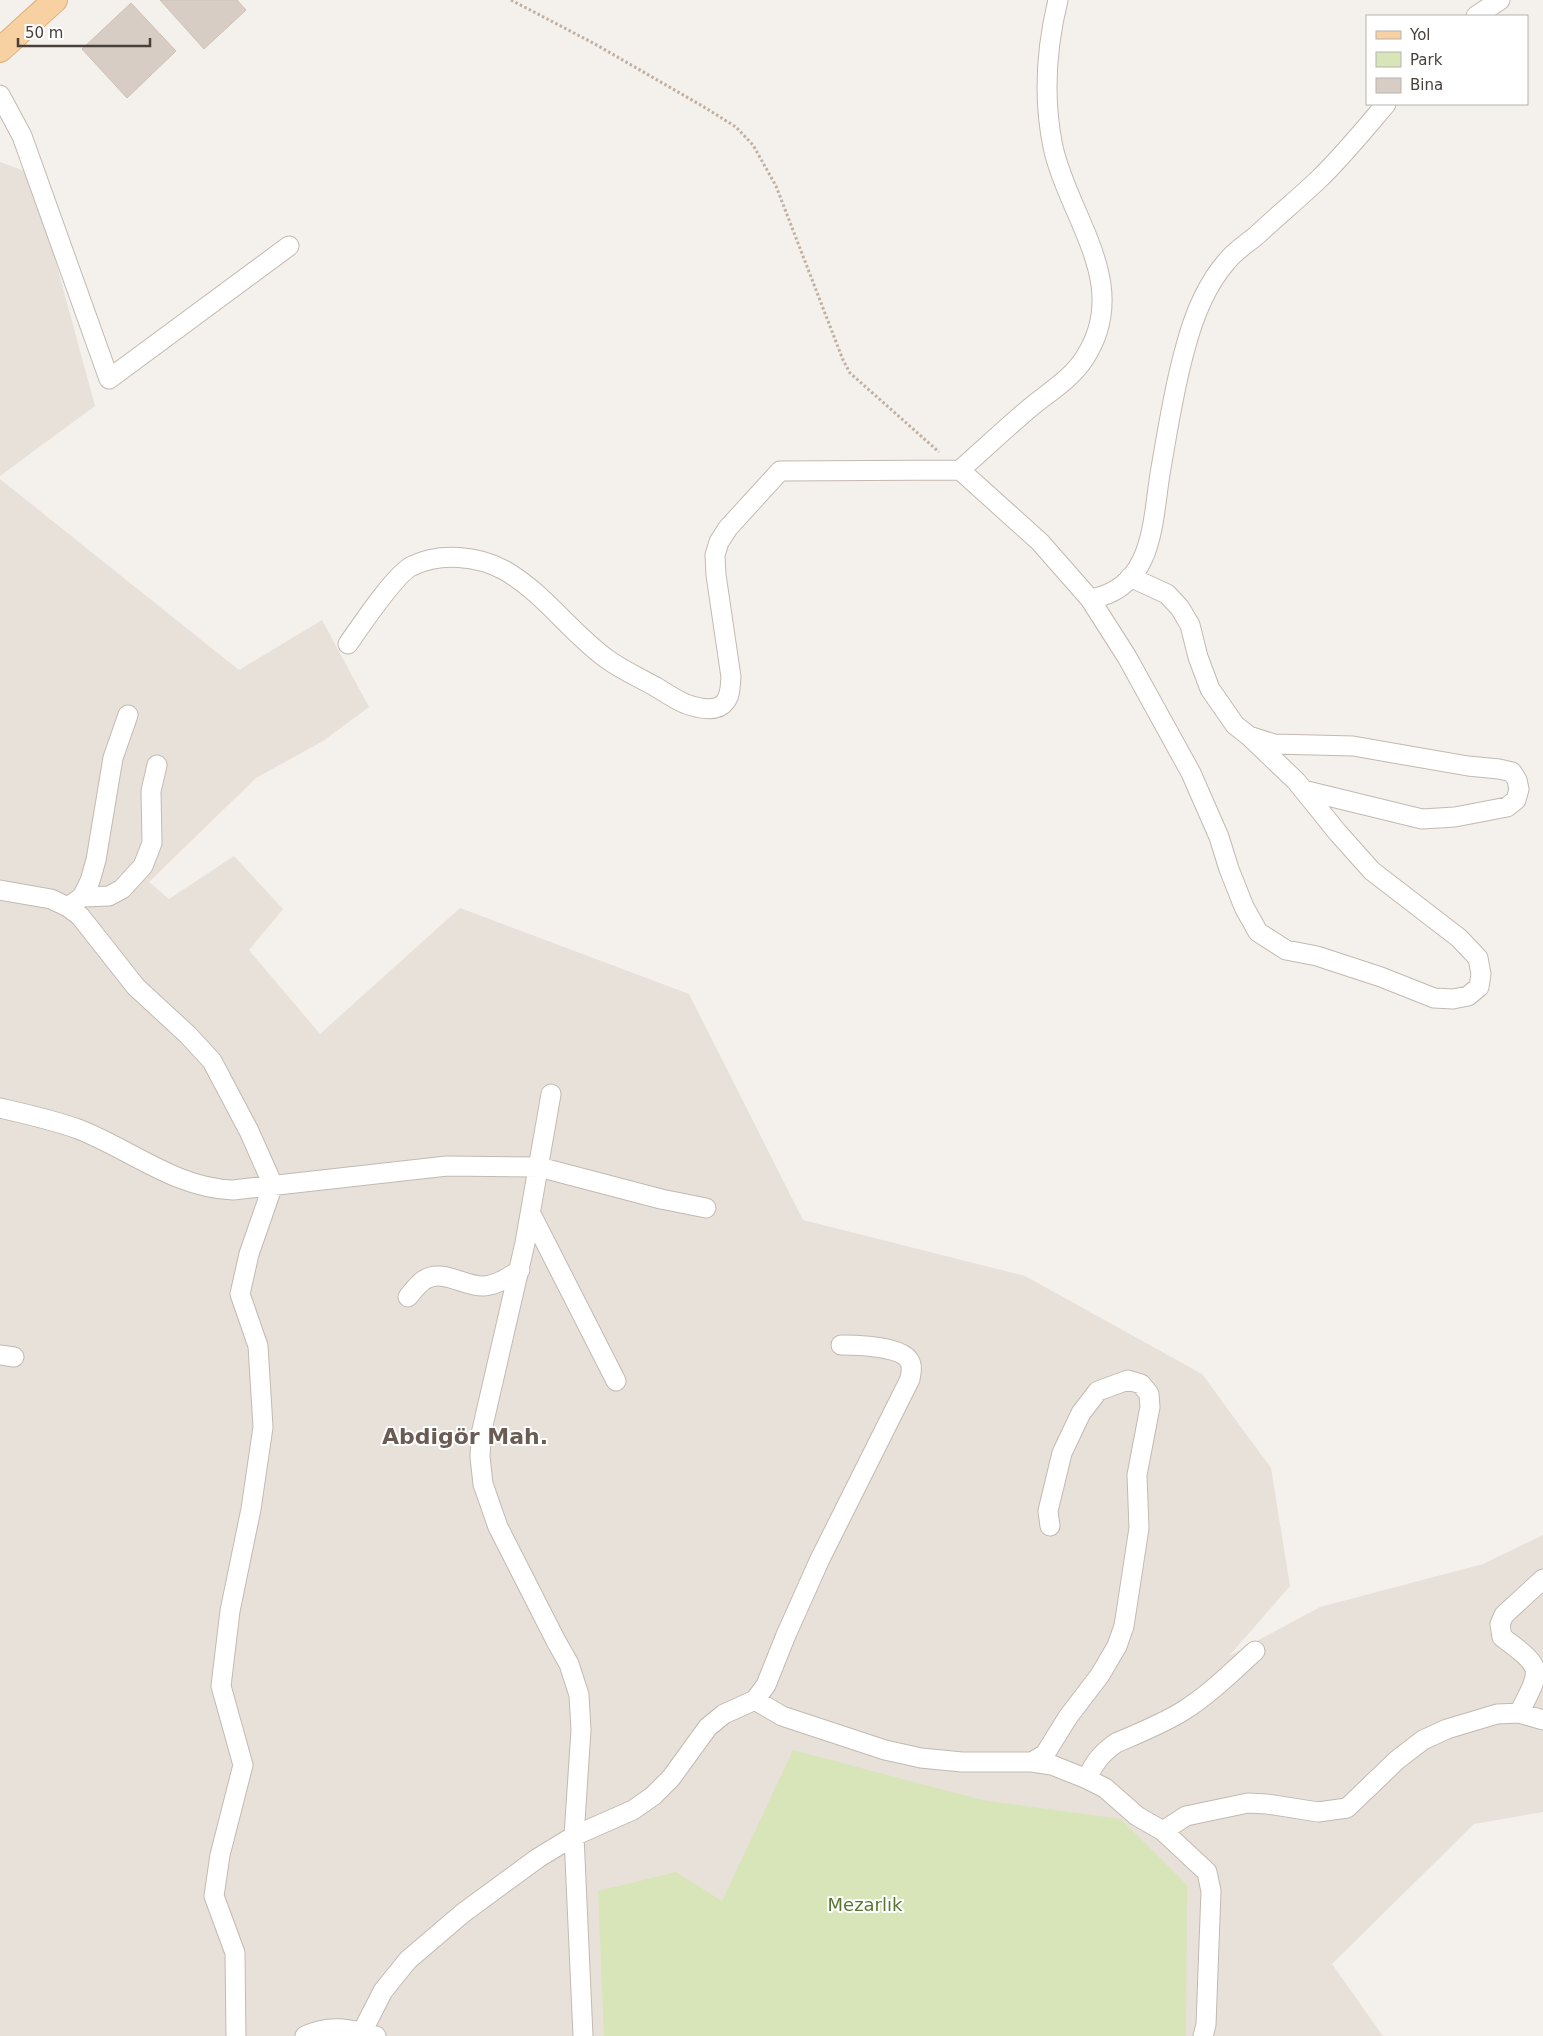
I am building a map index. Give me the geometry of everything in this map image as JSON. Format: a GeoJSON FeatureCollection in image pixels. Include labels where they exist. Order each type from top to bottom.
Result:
{"type":"FeatureCollection","features":[{"type":"Feature","properties":{"kind":"main road"},"geometry":{"type":"LineString","coordinates":[[0,50],[54,0]]}},
{"type":"Feature","properties":{"kind":"street"},"geometry":{"type":"LineString","coordinates":[[348,644],[393,584],[411,566],[426,561],[457,557],[482,562],[502,570],[524,583],[570,628],[608,660],[686,704],[705,708],[718,708],[725,703],[730,694],[731,677],[716,575],[716,555],[719,542],[728,528],[780,471],[960,470],[1030,408],[1074,373],[1092,346],[1102,316],[1103,302],[1100,273],[1058,167],[1050,126],[1047,66],[1052,23],[1058,0]]}},
{"type":"Feature","properties":{"kind":"street"},"geometry":{"type":"LineString","coordinates":[[1478,15],[1500,0]]}},
{"type":"Feature","properties":{"kind":"street"},"geometry":{"type":"LineString","coordinates":[[0,95],[22,136],[109,379],[289,246]]}},
{"type":"Feature","properties":{"kind":"street"},"geometry":{"type":"LineString","coordinates":[[1090,599],[1105,596],[1119,588],[1130,577],[1146,553],[1152,533],[1164,446],[1185,348],[1210,283],[1228,260],[1318,180],[1385,105]]}},
{"type":"Feature","properties":{"kind":"street"},"geometry":{"type":"LineString","coordinates":[[960,470],[1040,542],[1090,599],[1127,657],[1191,773],[1219,837],[1244,907],[1258,932],[1286,950],[1317,956],[1381,977],[1434,998],[1453,999],[1468,996],[1479,986],[1481,974],[1478,958],[1459,938],[1372,871],[1303,790],[1249,736],[1235,725],[1210,689],[1198,657],[1190,625],[1180,608],[1167,594],[1130,577]]}},
{"type":"Feature","properties":{"kind":"street"},"geometry":{"type":"LineString","coordinates":[[75,902],[90,882],[96,860],[113,758],[128,715]]}},
{"type":"Feature","properties":{"kind":"street"},"geometry":{"type":"LineString","coordinates":[[1249,736],[1274,744],[1353,746],[1468,766],[1499,769],[1512,772],[1517,780],[1519,789],[1516,800],[1507,807],[1455,817],[1422,820],[1303,790]]}},
{"type":"Feature","properties":{"kind":"street"},"geometry":{"type":"LineString","coordinates":[[0,890],[75,902],[109,896],[122,889],[142,866],[152,843],[151,791],[157,765]]}},
{"type":"Feature","properties":{"kind":"street"},"geometry":{"type":"LineString","coordinates":[[75,902],[80,916],[136,987],[188,1035],[212,1061],[249,1132],[273,1185],[249,1254],[240,1294],[258,1346],[263,1427],[252,1510],[230,1611],[221,1686],[243,1765],[220,1855],[214,1896],[235,1953],[236,2036]]}},
{"type":"Feature","properties":{"kind":"street"},"geometry":{"type":"LineString","coordinates":[[551,1094],[520,1270],[501,1343],[481,1434],[480,1457],[483,1484],[498,1527],[569,1664],[579,1695],[581,1730],[574,1836],[583,2036]]}},
{"type":"Feature","properties":{"kind":"street"},"geometry":{"type":"LineString","coordinates":[[0,1108],[78,1129],[187,1183],[213,1190],[447,1166],[539,1167],[661,1199],[706,1208]]}},
{"type":"Feature","properties":{"kind":"street"},"geometry":{"type":"LineString","coordinates":[[531,1214],[616,1381]]}},
{"type":"Feature","properties":{"kind":"street"},"geometry":{"type":"LineString","coordinates":[[408,1296],[425,1280],[437,1276],[452,1278],[466,1284],[485,1286],[502,1280],[520,1270]]}},
{"type":"Feature","properties":{"kind":"street"},"geometry":{"type":"LineString","coordinates":[[305,2036],[319,2029],[342,2028],[369,2034],[383,1990],[408,1960],[463,1913],[538,1858],[574,1836],[634,1810],[653,1796],[671,1778],[708,1727],[724,1714],[755,1700],[766,1685],[820,1559],[910,1380],[912,1366],[909,1359],[896,1352],[862,1345],[841,1345]]}},
{"type":"Feature","properties":{"kind":"street"},"geometry":{"type":"LineString","coordinates":[[1032,1762],[1045,1754],[1068,1717],[1100,1675],[1118,1646],[1124,1626],[1138,1528],[1137,1475],[1150,1407],[1149,1394],[1141,1384],[1128,1380],[1098,1391],[1082,1413],[1062,1453],[1048,1511],[1050,1526]]}},
{"type":"Feature","properties":{"kind":"street"},"geometry":{"type":"LineString","coordinates":[[1519,1713],[1536,1683],[1538,1672],[1533,1660],[1502,1637],[1500,1624],[1504,1615],[1543,1579]]}},
{"type":"Feature","properties":{"kind":"street"},"geometry":{"type":"LineString","coordinates":[[1088,1779],[1093,1764],[1116,1743],[1167,1720],[1184,1710],[1232,1672],[1255,1650]]}},
{"type":"Feature","properties":{"kind":"street"},"geometry":{"type":"LineString","coordinates":[[755,1700],[782,1716],[885,1750],[921,1758],[962,1762],[1032,1762],[1052,1765],[1105,1788],[1137,1816],[1163,1831],[1207,1872],[1211,1891],[1206,2025],[1203,2036]]}},
{"type":"Feature","properties":{"kind":"street"},"geometry":{"type":"LineString","coordinates":[[1163,1831],[1186,1816],[1248,1803],[1318,1812],[1347,1808],[1397,1760],[1423,1740],[1447,1729],[1497,1714],[1519,1713],[1543,1720]]}},
{"type":"Feature","properties":{"kind":"path"},"geometry":{"type":"LineString","coordinates":[[511,0],[595,44],[736,127],[753,145],[776,186],[850,373],[960,470]]}},
{"type":"Feature","properties":{"kind":"shaded area"},"geometry":{"type":"Polygon","coordinates":[[[0,162],[32,174],[95,406],[0,476],[0,162]]]}},
{"type":"Feature","properties":{"kind":"shaded area"},"geometry":{"type":"Polygon","coordinates":[[[0,479],[239,670],[322,620],[369,707],[323,741],[256,778],[149,882],[169,899],[234,856],[283,909],[249,950],[320,1034],[460,908],[689,994],[803,1220],[1025,1276],[1202,1374],[1271,1468],[1290,1586],[1229,1656],[1320,1607],[1483,1564],[1543,1535],[1543,1812],[1474,1824],[1332,1964],[1383,2036],[0,2036],[0,479]]]}},
{"type":"Feature","properties":{"kind":"green space","name":"Mezarlık"},"geometry":{"type":"Polygon","coordinates":[[[793,1750],[982,1800],[1121,1819],[1187,1885],[1186,2036],[604,2036],[598,1891],[676,1872],[722,1901],[793,1750]]]}},
{"type":"Feature","properties":{"kind":"building"},"geometry":{"type":"Polygon","coordinates":[[[160,0],[237,0],[246,10],[204,49],[160,0]]]}},
{"type":"Feature","properties":{"kind":"building"},"geometry":{"type":"Polygon","coordinates":[[[131,3],[176,51],[127,98],[82,49],[131,3]]]}},
{"type":"Feature","properties":{"kind":"district","name":"Abdigör Mah."},"geometry":{"type":"Point","coordinates":[465,1436]}}]}
